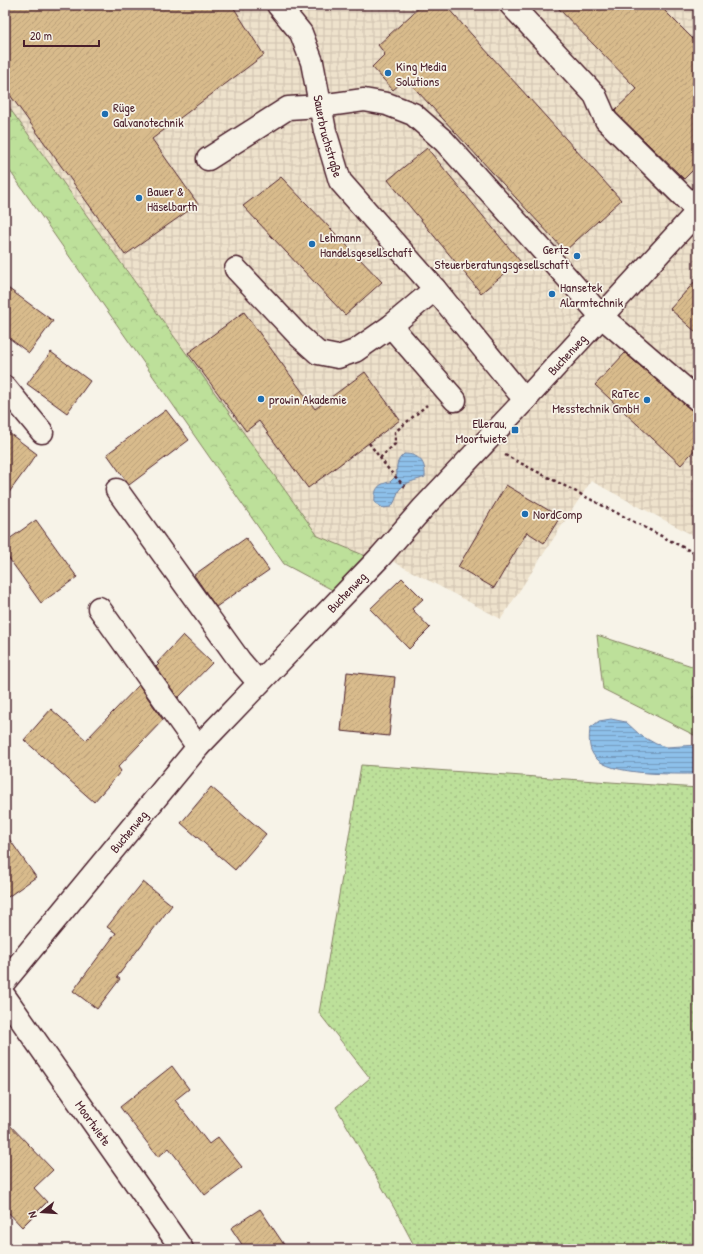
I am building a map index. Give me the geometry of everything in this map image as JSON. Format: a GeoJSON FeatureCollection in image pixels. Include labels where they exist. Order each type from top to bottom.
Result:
{"type":"FeatureCollection","features":[{"type":"Feature","properties":{"kind":"street","name":"Sauerbruchstraße"},"geometry":{"type":"LineString","coordinates":[[278,5],[301,33],[312,62],[325,131],[340,181],[435,289],[525,400]]}},
{"type":"Feature","properties":{"kind":"street"},"geometry":{"type":"LineString","coordinates":[[511,5],[596,95],[606,120],[698,211]]}},
{"type":"Feature","properties":{"kind":"street"},"geometry":{"type":"LineString","coordinates":[[208,159],[288,108],[320,106],[364,100],[387,104],[413,114],[444,141],[601,316],[698,400]]}},
{"type":"Feature","properties":{"kind":"street","name":"Buchenweg"},"geometry":{"type":"LineString","coordinates":[[5,981],[198,747],[380,557],[424,507],[525,400],[698,211]]}},
{"type":"Feature","properties":{"kind":"street"},"geometry":{"type":"LineString","coordinates":[[236,269],[298,335],[318,353],[338,357],[355,352],[391,326],[435,289]]}},
{"type":"Feature","properties":{"kind":"street"},"geometry":{"type":"LineString","coordinates":[[391,326],[455,400]]}},
{"type":"Feature","properties":{"kind":"street"},"geometry":{"type":"LineString","coordinates":[[5,387],[42,432]]}},
{"type":"Feature","properties":{"kind":"street"},"geometry":{"type":"LineString","coordinates":[[117,490],[240,661],[259,683]]}},
{"type":"Feature","properties":{"kind":"street"},"geometry":{"type":"LineString","coordinates":[[99,608],[198,747]]}},
{"type":"Feature","properties":{"kind":"street","name":"Moortwiete"},"geometry":{"type":"LineString","coordinates":[[5,996],[179,1248]]}},
{"type":"Feature","properties":{"kind":"path"},"geometry":{"type":"LineString","coordinates":[[380,458],[395,444],[395,432],[430,402]]}},
{"type":"Feature","properties":{"kind":"path"},"geometry":{"type":"LineString","coordinates":[[369,443],[388,470],[424,507]]}},
{"type":"Feature","properties":{"kind":"path"},"geometry":{"type":"LineString","coordinates":[[483,444],[698,555]]}},
{"type":"Feature","properties":{"kind":"shaded area"},"geometry":{"type":"Polygon","coordinates":[[[5,5],[698,5],[698,538],[591,481],[501,619],[390,560],[373,559],[318,536],[5,102],[5,5]]]}},
{"type":"Feature","properties":{"kind":"green space"},"geometry":{"type":"Polygon","coordinates":[[[5,102],[318,536],[373,559],[340,594],[284,564],[5,164],[5,102]]]}},
{"type":"Feature","properties":{"kind":"green space"},"geometry":{"type":"Polygon","coordinates":[[[597,635],[698,668],[698,737],[603,689],[597,635]]]}},
{"type":"Feature","properties":{"kind":"green space"},"geometry":{"type":"Polygon","coordinates":[[[361,765],[698,788],[698,1249],[416,1249],[336,1107],[370,1078],[319,1013],[361,765]]]}},
{"type":"Feature","properties":{"kind":"water"},"geometry":{"type":"Polygon","coordinates":[[[404,454],[418,457],[423,463],[425,477],[402,487],[391,507],[383,508],[375,503],[377,488],[382,484],[390,482],[397,475],[398,463],[404,454]]]}},
{"type":"Feature","properties":{"kind":"water"},"geometry":{"type":"Polygon","coordinates":[[[611,719],[626,722],[640,735],[656,744],[666,747],[698,745],[698,774],[643,773],[614,768],[603,763],[595,757],[591,750],[589,739],[590,728],[599,721],[611,719]]]}},
{"type":"Feature","properties":{"kind":"building","name":"Rüge Galvanotechnik"},"geometry":{"type":"Polygon","coordinates":[[[5,5],[232,5],[264,55],[152,139],[198,204],[125,255],[5,88],[5,5]]]}},
{"type":"Feature","properties":{"kind":"building"},"geometry":{"type":"Polygon","coordinates":[[[422,5],[445,5],[621,200],[565,251],[406,79],[393,90],[372,67],[385,54],[378,45],[422,5]]]}},
{"type":"Feature","properties":{"kind":"building"},"geometry":{"type":"Polygon","coordinates":[[[555,5],[659,5],[698,44],[698,165],[684,179],[616,113],[615,110],[637,89],[555,5]]]}},
{"type":"Feature","properties":{"kind":"building"},"geometry":{"type":"Polygon","coordinates":[[[427,148],[520,261],[481,293],[388,180],[427,148]]]}},
{"type":"Feature","properties":{"kind":"building","name":"Lehmann Handelsgesellschaft"},"geometry":{"type":"Polygon","coordinates":[[[281,177],[382,282],[345,315],[243,206],[281,177]]]}},
{"type":"Feature","properties":{"kind":"building"},"geometry":{"type":"Polygon","coordinates":[[[698,278],[698,334],[670,309],[698,278]]]}},
{"type":"Feature","properties":{"kind":"building"},"geometry":{"type":"Polygon","coordinates":[[[5,286],[53,321],[29,353],[5,335],[5,286]]]}},
{"type":"Feature","properties":{"kind":"building","name":"prowin Akademie"},"geometry":{"type":"Polygon","coordinates":[[[244,312],[315,409],[365,372],[400,420],[308,488],[259,421],[246,431],[188,353],[244,312]]]}},
{"type":"Feature","properties":{"kind":"building"},"geometry":{"type":"Polygon","coordinates":[[[51,352],[90,381],[67,413],[27,384],[51,352]]]}},
{"type":"Feature","properties":{"kind":"building","name":"RaTec Messtechnik GmbH"},"geometry":{"type":"Polygon","coordinates":[[[625,353],[690,409],[698,414],[698,446],[681,465],[595,385],[625,353]]]}},
{"type":"Feature","properties":{"kind":"building"},"geometry":{"type":"Polygon","coordinates":[[[166,410],[189,440],[129,485],[107,454],[166,410]]]}},
{"type":"Feature","properties":{"kind":"building"},"geometry":{"type":"Polygon","coordinates":[[[5,430],[37,454],[5,498],[5,430]]]}},
{"type":"Feature","properties":{"kind":"building"},"geometry":{"type":"Polygon","coordinates":[[[506,485],[560,517],[544,543],[527,532],[494,588],[458,567],[506,485]]]}},
{"type":"Feature","properties":{"kind":"building"},"geometry":{"type":"Polygon","coordinates":[[[36,520],[77,577],[41,603],[5,553],[5,542],[36,520]]]}},
{"type":"Feature","properties":{"kind":"building"},"geometry":{"type":"Polygon","coordinates":[[[246,538],[269,570],[216,607],[194,575],[246,538]]]}},
{"type":"Feature","properties":{"kind":"building"},"geometry":{"type":"Polygon","coordinates":[[[402,578],[423,599],[412,609],[430,628],[409,649],[370,609],[402,578]]]}},
{"type":"Feature","properties":{"kind":"building"},"geometry":{"type":"Polygon","coordinates":[[[183,635],[212,663],[178,698],[156,667],[159,664],[157,663],[183,635]]]}},
{"type":"Feature","properties":{"kind":"building"},"geometry":{"type":"Polygon","coordinates":[[[347,672],[395,677],[389,736],[341,731],[347,672]]]}},
{"type":"Feature","properties":{"kind":"building"},"geometry":{"type":"Polygon","coordinates":[[[139,685],[163,720],[118,767],[121,771],[94,802],[24,740],[51,709],[86,740],[139,685]]]}},
{"type":"Feature","properties":{"kind":"building"},"geometry":{"type":"Polygon","coordinates":[[[211,787],[266,834],[235,870],[181,823],[211,787]]]}},
{"type":"Feature","properties":{"kind":"building"},"geometry":{"type":"Polygon","coordinates":[[[5,833],[36,877],[5,899],[5,833]]]}},
{"type":"Feature","properties":{"kind":"building"},"geometry":{"type":"Polygon","coordinates":[[[143,882],[172,905],[117,977],[120,979],[97,1009],[73,991],[116,933],[107,927],[143,882]]]}},
{"type":"Feature","properties":{"kind":"building"},"geometry":{"type":"Polygon","coordinates":[[[172,1066],[189,1089],[175,1100],[209,1144],[218,1137],[242,1167],[205,1195],[169,1148],[158,1157],[120,1107],[172,1066]]]}},
{"type":"Feature","properties":{"kind":"building"},"geometry":{"type":"Polygon","coordinates":[[[5,1120],[53,1170],[34,1188],[47,1202],[22,1227],[5,1209],[5,1120]]]}},
{"type":"Feature","properties":{"kind":"building"},"geometry":{"type":"Polygon","coordinates":[[[260,1209],[287,1249],[245,1249],[231,1228],[260,1209]]]}},
{"type":"Feature","properties":{"kind":"place","name":"King Media Solutions"},"geometry":{"type":"Point","coordinates":[388,73]}},
{"type":"Feature","properties":{"kind":"place","name":"Rüge Galvanotechnik"},"geometry":{"type":"Point","coordinates":[105,114]}},
{"type":"Feature","properties":{"kind":"place","name":"Bauer & Häselbarth"},"geometry":{"type":"Point","coordinates":[139,198]}},
{"type":"Feature","properties":{"kind":"place","name":"Lehmann Handelsgesellschaft"},"geometry":{"type":"Point","coordinates":[312,244]}},
{"type":"Feature","properties":{"kind":"place","name":"Gertz Steuerberatungsgesellschaft"},"geometry":{"type":"Point","coordinates":[577,256]}},
{"type":"Feature","properties":{"kind":"place","name":"Hansetek Alarmtechnik"},"geometry":{"type":"Point","coordinates":[552,294]}},
{"type":"Feature","properties":{"kind":"place","name":"prowin Akademie"},"geometry":{"type":"Point","coordinates":[261,399]}},
{"type":"Feature","properties":{"kind":"place","name":"RaTec Messtechnik GmbH"},"geometry":{"type":"Point","coordinates":[647,400]}},
{"type":"Feature","properties":{"kind":"place","name":"Ellerau, Moortwiete"},"geometry":{"type":"Point","coordinates":[515,430]}},
{"type":"Feature","properties":{"kind":"place","name":"NordComp"},"geometry":{"type":"Point","coordinates":[525,514]}}]}
